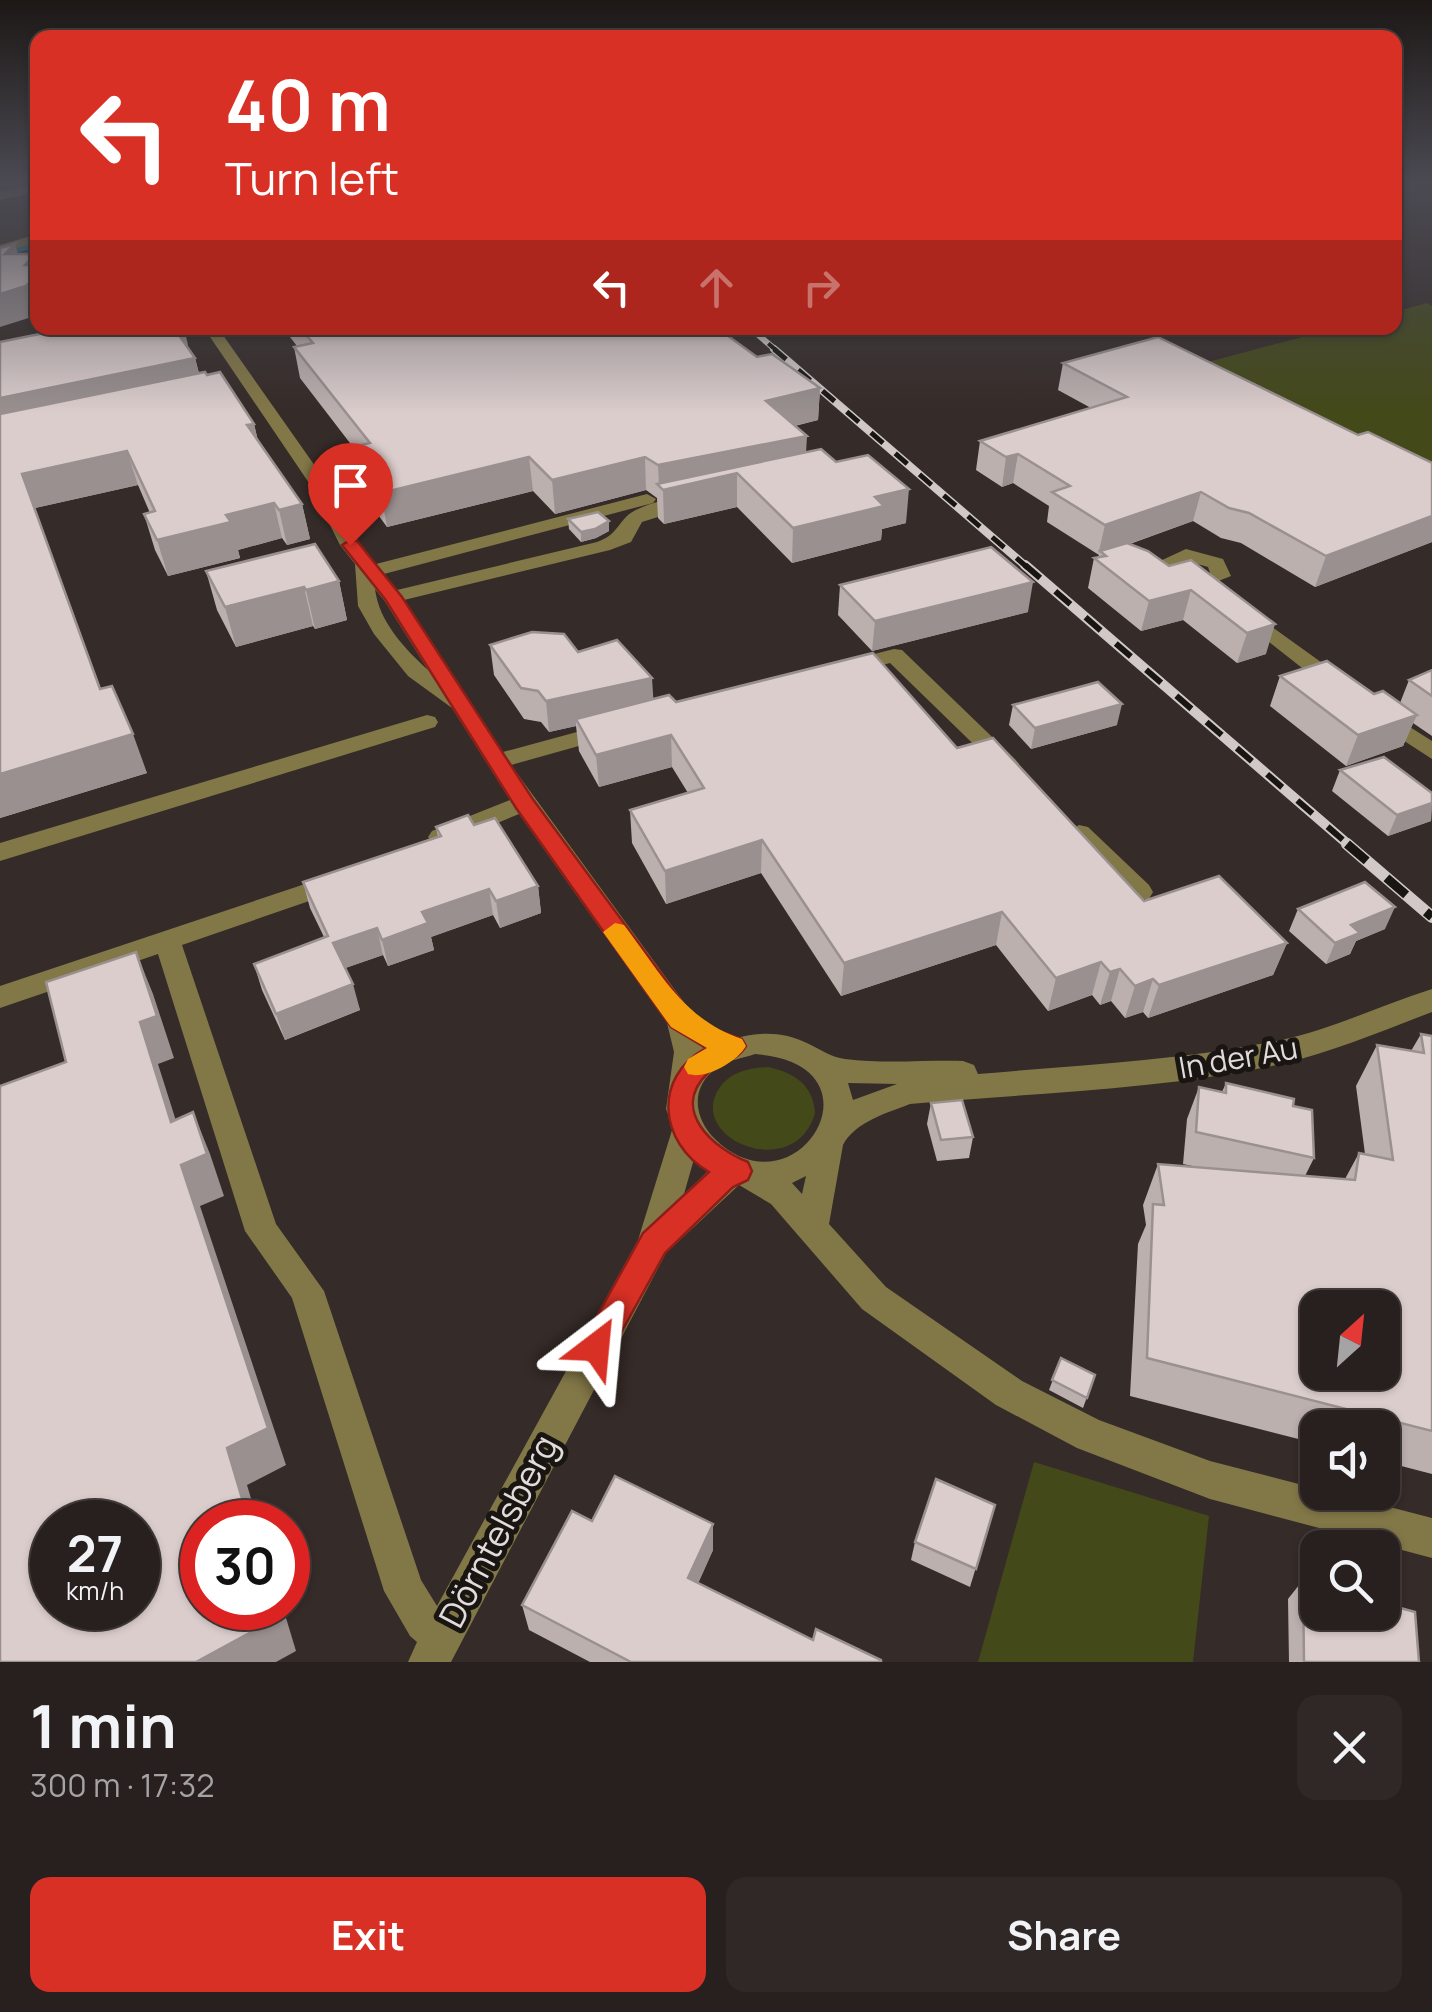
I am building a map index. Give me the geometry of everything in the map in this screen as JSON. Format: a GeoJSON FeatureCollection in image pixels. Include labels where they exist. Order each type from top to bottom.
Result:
{"type":"FeatureCollection","features":[{"type":"Feature","properties":{"kind":"street"},"geometry":{"type":"LineString","coordinates":[[214,335],[240,390],[318,483],[366,569],[429,635],[446,659],[462,708],[524,803],[681,1020],[732,1046],[778,1044],[818,1064],[834,1082],[841,1104],[812,1228]]}},
{"type":"Feature","properties":{"kind":"street"},"geometry":{"type":"LineString","coordinates":[[392,597],[603,546],[629,532],[634,519],[644,513],[704,498]]}},
{"type":"Feature","properties":{"kind":"street"},"geometry":{"type":"LineString","coordinates":[[366,569],[647,499]]}},
{"type":"Feature","properties":{"kind":"street"},"geometry":{"type":"LineString","coordinates":[[607,510],[629,532]]}},
{"type":"Feature","properties":{"kind":"street"},"geometry":{"type":"LineString","coordinates":[[366,569],[367,604],[411,670],[462,708]]}},
{"type":"Feature","properties":{"kind":"street"},"geometry":{"type":"LineString","coordinates":[[1222,594],[1432,752]]}},
{"type":"Feature","properties":{"kind":"street"},"geometry":{"type":"LineString","coordinates":[[818,675],[894,655],[1031,787]]}},
{"type":"Feature","properties":{"kind":"street"},"geometry":{"type":"LineString","coordinates":[[0,852],[427,722]]}},
{"type":"Feature","properties":{"kind":"street"},"geometry":{"type":"LineString","coordinates":[[497,760],[629,726]]}},
{"type":"Feature","properties":{"kind":"street"},"geometry":{"type":"LineString","coordinates":[[420,848],[524,803]]}},
{"type":"Feature","properties":{"kind":"street"},"geometry":{"type":"LineString","coordinates":[[1058,814],[1140,892]]}},
{"type":"Feature","properties":{"kind":"street"},"geometry":{"type":"LineString","coordinates":[[0,996],[368,871]]}},
{"type":"Feature","properties":{"kind":"street"},"geometry":{"type":"LineString","coordinates":[[168,940],[262,1231],[306,1291],[404,1591],[436,1649]]}},
{"type":"Feature","properties":{"kind":"street","name":"In der Au"},"geometry":{"type":"LineString","coordinates":[[833,1136],[865,1108],[908,1092],[1193,1067],[1280,1052],[1338,1037],[1432,1000]]}},
{"type":"Feature","properties":{"kind":"street"},"geometry":{"type":"LineString","coordinates":[[681,1020],[688,1052],[688,1078]]}},
{"type":"Feature","properties":{"kind":"street"},"geometry":{"type":"LineString","coordinates":[[732,1046],[700,1064],[681,1095],[680,1113],[698,1148],[716,1162],[746,1172],[782,1194],[874,1298],[1009,1394],[1090,1435],[1210,1480],[1432,1538]]}},
{"type":"Feature","properties":{"kind":"street","name":"In der Au"},"geometry":{"type":"LineString","coordinates":[[818,1064],[846,1072],[997,1074],[1037,1080]]}},
{"type":"Feature","properties":{"kind":"street","name":"Dörntelsberg"},"geometry":{"type":"LineString","coordinates":[[436,1649],[654,1243],[686,1131]]}},
{"type":"Feature","properties":{"kind":"street"},"geometry":{"type":"LineString","coordinates":[[746,1172],[784,1172],[809,1162],[833,1136]]}},
{"type":"Feature","properties":{"kind":"street","name":"Dörntelsberg"},"geometry":{"type":"LineString","coordinates":[[654,1243],[722,1178],[746,1172]]}},
{"type":"Feature","properties":{"kind":"green space"},"geometry":{"type":"Polygon","coordinates":[[[1427,303],[1432,306],[1432,484],[1204,363],[1310,335],[1402,335],[1402,310],[1427,303]]]}},
{"type":"Feature","properties":{"kind":"green space"},"geometry":{"type":"Polygon","coordinates":[[[768,1067],[801,1082],[811,1095],[815,1113],[804,1134],[787,1146],[767,1150],[746,1146],[729,1137],[717,1123],[713,1106],[720,1087],[730,1077],[768,1067]]]}},
{"type":"Feature","properties":{"kind":"green space"},"geometry":{"type":"Polygon","coordinates":[[[1034,1462],[1209,1516],[1193,1662],[978,1662],[1034,1462]]]}},
{"type":"Feature","properties":{"kind":"building"},"geometry":{"type":"Polygon","coordinates":[[[0,259],[30,259],[25,265],[30,265],[30,282],[0,294],[0,259]]]}},
{"type":"Feature","properties":{"kind":"building"},"geometry":{"type":"Polygon","coordinates":[[[34,335],[179,335],[195,358],[0,398],[0,342],[34,335]]]}},
{"type":"Feature","properties":{"kind":"building"},"geometry":{"type":"Polygon","coordinates":[[[306,335],[727,335],[757,357],[772,354],[820,388],[766,401],[807,436],[658,465],[645,457],[552,480],[529,457],[381,493],[348,448],[370,443],[294,347],[313,343],[306,335]]]}},
{"type":"Feature","properties":{"kind":"building"},"geometry":{"type":"Polygon","coordinates":[[[1158,337],[1358,435],[1368,432],[1432,463],[1432,516],[1326,556],[1249,513],[1229,508],[1201,492],[1105,525],[1052,492],[1070,486],[1018,454],[1006,457],[980,441],[1127,397],[1063,363],[1158,337]]]}},
{"type":"Feature","properties":{"kind":"building"},"geometry":{"type":"Polygon","coordinates":[[[220,372],[254,424],[247,425],[302,504],[279,510],[274,503],[226,515],[231,522],[157,540],[144,514],[155,511],[127,451],[22,474],[100,689],[112,686],[133,734],[0,774],[0,414],[220,372]]]}},
{"type":"Feature","properties":{"kind":"building"},"geometry":{"type":"Polygon","coordinates":[[[821,449],[836,462],[868,455],[909,489],[875,497],[884,506],[793,528],[737,473],[663,490],[657,484],[821,449]]]}},
{"type":"Feature","properties":{"kind":"building"},"geometry":{"type":"Polygon","coordinates":[[[598,512],[609,521],[595,529],[581,532],[568,519],[598,512]]]}},
{"type":"Feature","properties":{"kind":"building"},"geometry":{"type":"Polygon","coordinates":[[[1127,543],[1148,551],[1169,566],[1191,560],[1275,624],[1247,633],[1191,590],[1149,601],[1094,558],[1106,556],[1100,551],[1127,543]]]}},
{"type":"Feature","properties":{"kind":"building"},"geometry":{"type":"Polygon","coordinates":[[[315,544],[339,581],[225,607],[206,571],[315,544]]]}},
{"type":"Feature","properties":{"kind":"building"},"geometry":{"type":"Polygon","coordinates":[[[991,547],[1033,582],[875,621],[840,585],[991,547]]]}},
{"type":"Feature","properties":{"kind":"building"},"geometry":{"type":"Polygon","coordinates":[[[532,632],[564,634],[578,652],[617,640],[652,678],[546,701],[538,691],[521,688],[490,645],[532,632]]]}},
{"type":"Feature","properties":{"kind":"building"},"geometry":{"type":"Polygon","coordinates":[[[873,653],[957,748],[993,738],[1144,901],[1219,876],[1287,943],[1159,985],[1153,979],[1135,986],[1120,969],[1110,972],[1101,962],[1056,978],[1002,912],[844,963],[762,840],[665,871],[630,810],[704,788],[671,735],[596,755],[576,719],[669,695],[676,702],[873,653]]]}},
{"type":"Feature","properties":{"kind":"building"},"geometry":{"type":"Polygon","coordinates":[[[1327,661],[1374,694],[1383,691],[1417,715],[1358,735],[1280,676],[1327,661]]]}},
{"type":"Feature","properties":{"kind":"building"},"geometry":{"type":"Polygon","coordinates":[[[1432,670],[1432,696],[1409,680],[1432,670]]]}},
{"type":"Feature","properties":{"kind":"building"},"geometry":{"type":"Polygon","coordinates":[[[1098,682],[1122,704],[1035,728],[1013,705],[1098,682]]]}},
{"type":"Feature","properties":{"kind":"building"},"geometry":{"type":"Polygon","coordinates":[[[1384,757],[1432,793],[1432,803],[1397,815],[1340,770],[1384,757]]]}},
{"type":"Feature","properties":{"kind":"building"},"geometry":{"type":"Polygon","coordinates":[[[468,815],[474,825],[495,818],[538,886],[496,901],[489,889],[422,912],[428,923],[382,940],[377,928],[333,943],[353,984],[276,1014],[254,964],[328,936],[303,882],[441,836],[436,827],[468,815]]]}},
{"type":"Feature","properties":{"kind":"building"},"geometry":{"type":"Polygon","coordinates":[[[1365,882],[1395,907],[1351,925],[1360,933],[1335,943],[1298,909],[1365,882]]]}},
{"type":"Feature","properties":{"kind":"building"},"geometry":{"type":"Polygon","coordinates":[[[136,952],[157,1016],[140,1022],[171,1122],[193,1112],[207,1154],[181,1165],[268,1428],[227,1448],[242,1500],[180,1500],[180,1630],[255,1630],[196,1662],[0,1662],[0,1086],[66,1062],[46,982],[136,952]]]}},
{"type":"Feature","properties":{"kind":"building"},"geometry":{"type":"Polygon","coordinates":[[[1421,1034],[1432,1036],[1432,1431],[1400,1423],[1400,1410],[1350,1410],[1147,1358],[1153,1204],[1164,1205],[1158,1164],[1355,1180],[1359,1153],[1393,1160],[1377,1045],[1424,1053],[1421,1034]]]}},
{"type":"Feature","properties":{"kind":"building"},"geometry":{"type":"Polygon","coordinates":[[[1226,1083],[1294,1099],[1293,1106],[1312,1110],[1314,1158],[1196,1132],[1199,1087],[1226,1093],[1226,1083]]]}},
{"type":"Feature","properties":{"kind":"building"},"geometry":{"type":"Polygon","coordinates":[[[962,1100],[973,1137],[941,1140],[931,1103],[962,1100]]]}},
{"type":"Feature","properties":{"kind":"building"},"geometry":{"type":"Polygon","coordinates":[[[1061,1358],[1095,1375],[1087,1398],[1052,1380],[1061,1358]]]}},
{"type":"Feature","properties":{"kind":"building"},"geometry":{"type":"Polygon","coordinates":[[[615,1476],[713,1524],[688,1578],[813,1640],[816,1629],[881,1662],[631,1662],[522,1605],[572,1511],[592,1521],[615,1476]]]}},
{"type":"Feature","properties":{"kind":"building"},"geometry":{"type":"Polygon","coordinates":[[[936,1479],[995,1505],[976,1569],[915,1542],[936,1479]]]}},
{"type":"Feature","properties":{"kind":"building"},"geometry":{"type":"Polygon","coordinates":[[[1400,1608],[1415,1612],[1419,1662],[1304,1662],[1304,1630],[1400,1630],[1400,1608]]]}},
{"type":"Feature","properties":{"kind":"railway"},"geometry":{"type":"LineString","coordinates":[[758,335],[777,351]]}},
{"type":"Feature","properties":{"kind":"railway"},"geometry":{"type":"LineString","coordinates":[[774,349],[1028,568]]}},
{"type":"Feature","properties":{"kind":"railway"},"geometry":{"type":"LineString","coordinates":[[1025,565],[1350,846]]}},
{"type":"Feature","properties":{"kind":"railway"},"geometry":{"type":"LineString","coordinates":[[1347,844],[1432,917]]}},
{"type":"Feature","properties":{"kind":"slow traffic"},"geometry":{"type":"LineString","coordinates":[[615,932],[681,1020],[732,1046],[697,1067]]}},
{"type":"Feature","properties":{"kind":"route"},"geometry":{"type":"LineString","coordinates":[[350,545],[392,597],[594,904],[681,1020],[732,1046],[700,1064],[688,1078],[681,1095],[680,1113],[698,1148],[716,1162],[738,1171],[722,1178],[654,1243],[596,1347]]}}]}
